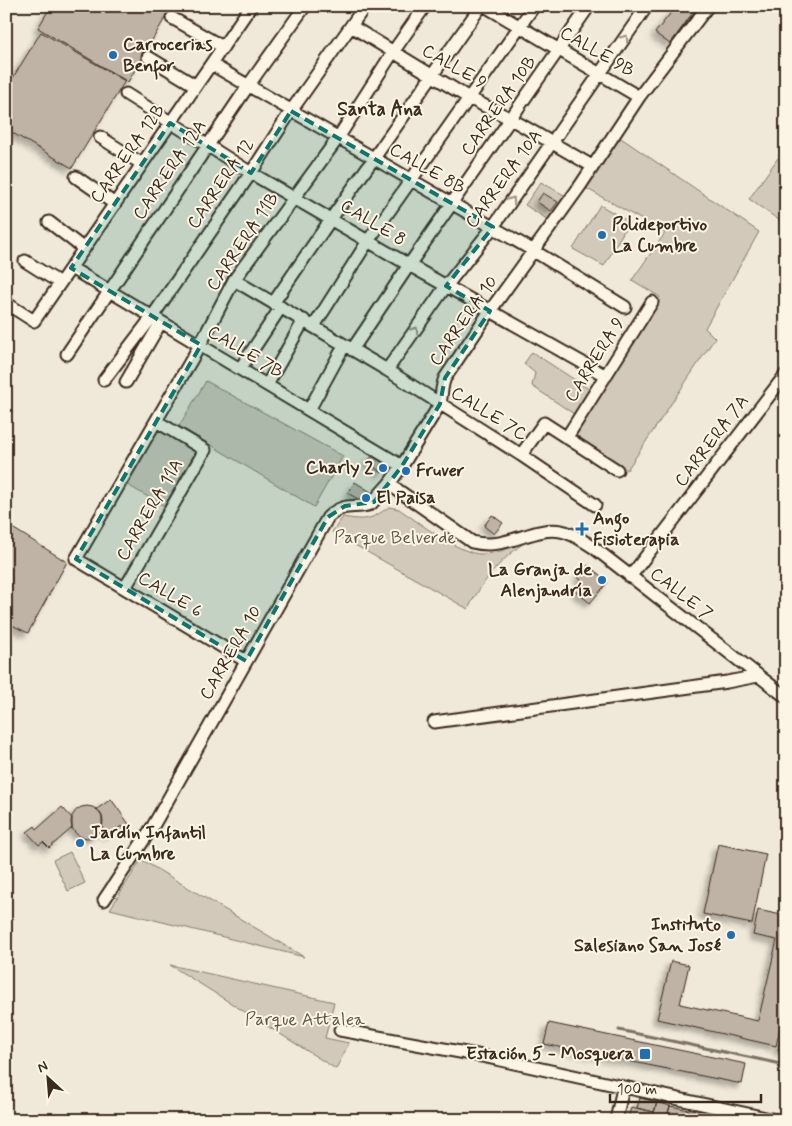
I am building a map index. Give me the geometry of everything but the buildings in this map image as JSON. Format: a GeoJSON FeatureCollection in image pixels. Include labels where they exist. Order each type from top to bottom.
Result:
{"type":"FeatureCollection","features":[{"type":"Feature","properties":{"kind":"street","name":"CARRERA 12A"},"geometry":{"type":"LineString","coordinates":[[67,354],[248,86],[305,6]]}},
{"type":"Feature","properties":{"kind":"street","name":"CARRERA 12"},"geometry":{"type":"LineString","coordinates":[[126,382],[156,320],[290,111],[365,6]]}},
{"type":"Feature","properties":{"kind":"street","name":"CARRERA 11B"},"geometry":{"type":"LineString","coordinates":[[76,559],[200,346],[234,280],[338,138],[425,6]]}},
{"type":"Feature","properties":{"kind":"street","name":"CALLE 9B"},"geometry":{"type":"LineString","coordinates":[[483,6],[639,97]]}},
{"type":"Feature","properties":{"kind":"street"},"geometry":{"type":"LineString","coordinates":[[240,369],[277,304],[331,219],[483,6]]}},
{"type":"Feature","properties":{"kind":"street"},"geometry":{"type":"LineString","coordinates":[[267,385],[534,6]]}},
{"type":"Feature","properties":{"kind":"street","name":"CARRERA 10B"},"geometry":{"type":"LineString","coordinates":[[309,410],[348,348],[452,204],[589,6]]}},
{"type":"Feature","properties":{"kind":"street","name":"CARRERA 10A"},"geometry":{"type":"LineString","coordinates":[[386,370],[446,286],[493,228],[647,6]]}},
{"type":"Feature","properties":{"kind":"street","name":"CARRERA 10"},"geometry":{"type":"LineString","coordinates":[[104,900],[153,826],[328,517],[336,510],[345,506],[371,504],[389,484],[440,404],[441,387],[445,378],[639,97],[708,6]]}},
{"type":"Feature","properties":{"kind":"street","name":"CARRERA 12B"},"geometry":{"type":"LineString","coordinates":[[6,303],[34,321],[223,47],[247,8]]}},
{"type":"Feature","properties":{"kind":"street"},"geometry":{"type":"LineString","coordinates":[[172,18],[223,47]]}},
{"type":"Feature","properties":{"kind":"street","name":"CALLE 9"},"geometry":{"type":"LineString","coordinates":[[351,26],[469,98],[511,119],[592,166]]}},
{"type":"Feature","properties":{"kind":"street"},"geometry":{"type":"LineString","coordinates":[[148,57],[196,86]]}},
{"type":"Feature","properties":{"kind":"street","name":"CALLE 8B"},"geometry":{"type":"LineString","coordinates":[[211,64],[534,251],[625,307]]}},
{"type":"Feature","properties":{"kind":"street","name":"CALLE 8"},"geometry":{"type":"LineString","coordinates":[[126,94],[170,123],[368,241],[606,376]]}},
{"type":"Feature","properties":{"kind":"street"},"geometry":{"type":"LineString","coordinates":[[100,136],[142,164]]}},
{"type":"Feature","properties":{"kind":"street"},"geometry":{"type":"LineString","coordinates":[[76,177],[115,204]]}},
{"type":"Feature","properties":{"kind":"street"},"geometry":{"type":"LineString","coordinates":[[49,222],[84,249]]}},
{"type":"Feature","properties":{"kind":"street"},"geometry":{"type":"LineString","coordinates":[[25,261],[60,283]]}},
{"type":"Feature","properties":{"kind":"street","name":"CALLE 7B"},"geometry":{"type":"LineString","coordinates":[[71,268],[402,466]]}},
{"type":"Feature","properties":{"kind":"street","name":"CALLE 7C"},"geometry":{"type":"LineString","coordinates":[[234,280],[386,370],[521,455],[594,505]]}},
{"type":"Feature","properties":{"kind":"street","name":"CARRERA 9"},"geometry":{"type":"LineString","coordinates":[[567,437],[652,302]]}},
{"type":"Feature","properties":{"kind":"street","name":"CARRERA 12"},"geometry":{"type":"LineString","coordinates":[[104,380],[156,320]]}},
{"type":"Feature","properties":{"kind":"street","name":"CARRERA 7A"},"geometry":{"type":"LineString","coordinates":[[630,578],[786,374]]}},
{"type":"Feature","properties":{"kind":"street","name":"CARRERA 11A"},"geometry":{"type":"LineString","coordinates":[[125,588],[205,450],[156,421]]}},
{"type":"Feature","properties":{"kind":"street"},"geometry":{"type":"LineString","coordinates":[[521,455],[544,423],[617,470]]}},
{"type":"Feature","properties":{"kind":"street","name":"CALLE 7"},"geometry":{"type":"LineString","coordinates":[[389,484],[472,542],[500,544],[538,533],[559,531],[575,536],[593,547],[630,578],[786,697]]}},
{"type":"Feature","properties":{"kind":"street","name":"CALLE 6"},"geometry":{"type":"LineString","coordinates":[[76,559],[246,661]]}},
{"type":"Feature","properties":{"kind":"street"},"geometry":{"type":"LineString","coordinates":[[434,722],[727,682],[758,676]]}},
{"type":"Feature","properties":{"kind":"street"},"geometry":{"type":"LineString","coordinates":[[340,1030],[482,1056],[772,1119]]}},
{"type":"Feature","properties":{"kind":"street"},"geometry":{"type":"LineString","coordinates":[[616,1120],[624,1088]]}},
{"type":"Feature","properties":{"kind":"highlighted area"},"geometry":{"type":"Polygon","coordinates":[[[291,111],[493,227],[446,286],[490,311],[445,378],[440,404],[402,466],[374,502],[345,506],[328,517],[246,661],[76,559],[201,345],[71,268],[170,123],[251,173],[291,111]]]}},
{"type":"Feature","properties":{"kind":"green space"},"geometry":{"type":"Polygon","coordinates":[[[618,136],[759,232],[705,328],[715,338],[627,470],[566,431],[574,414],[532,386],[535,373],[524,364],[532,352],[598,395],[660,297],[632,280],[665,233],[584,187],[618,136]]]}},
{"type":"Feature","properties":{"kind":"green space"},"geometry":{"type":"Polygon","coordinates":[[[778,158],[786,163],[786,225],[749,199],[778,158]]]}},
{"type":"Feature","properties":{"kind":"green space"},"geometry":{"type":"Polygon","coordinates":[[[541,182],[571,199],[553,223],[525,205],[541,182]]]}},
{"type":"Feature","properties":{"kind":"green space","name":"Polideportivo La Cumbre"},"geometry":{"type":"Polygon","coordinates":[[[600,205],[629,222],[604,266],[573,249],[600,205]]]}},
{"type":"Feature","properties":{"kind":"green space"},"geometry":{"type":"Polygon","coordinates":[[[206,381],[343,456],[314,507],[179,426],[206,381]]]}},
{"type":"Feature","properties":{"kind":"green space"},"geometry":{"type":"Polygon","coordinates":[[[156,428],[196,451],[164,506],[124,483],[156,428]]]}},
{"type":"Feature","properties":{"kind":"green space","name":"Parque Belverde"},"geometry":{"type":"Polygon","coordinates":[[[389,507],[399,509],[439,536],[472,553],[493,553],[527,541],[493,571],[468,609],[332,532],[343,517],[368,518],[377,515],[389,507]]]}},
{"type":"Feature","properties":{"kind":"green space"},"geometry":{"type":"Polygon","coordinates":[[[70,852],[85,883],[68,891],[53,860],[70,852]]]}},
{"type":"Feature","properties":{"kind":"green space"},"geometry":{"type":"Polygon","coordinates":[[[142,860],[304,957],[110,909],[142,860]]]}},
{"type":"Feature","properties":{"kind":"green space","name":"Parque Attalea"},"geometry":{"type":"Polygon","coordinates":[[[170,965],[334,1002],[325,1038],[349,1043],[336,1069],[170,965]]]}},
{"type":"Feature","properties":{"kind":"waterway"},"geometry":{"type":"LineString","coordinates":[[619,1030],[786,1065]]}},
{"type":"Feature","properties":{"kind":"place","name":"Carrocerias Benfor"},"geometry":{"type":"Point","coordinates":[113,55]}},
{"type":"Feature","properties":{"kind":"place","name":"Polideportivo La Cumbre"},"geometry":{"type":"Point","coordinates":[602,235]}},
{"type":"Feature","properties":{"kind":"place","name":"Charly 2"},"geometry":{"type":"Point","coordinates":[383,468]}},
{"type":"Feature","properties":{"kind":"place","name":"Fruver"},"geometry":{"type":"Point","coordinates":[406,471]}},
{"type":"Feature","properties":{"kind":"place","name":"El Paisa"},"geometry":{"type":"Point","coordinates":[366,498]}},
{"type":"Feature","properties":{"kind":"place","name":"Ango Fisioterapia"},"geometry":{"type":"Point","coordinates":[582,529]}},
{"type":"Feature","properties":{"kind":"place","name":"La Granja de Alenjandría"},"geometry":{"type":"Point","coordinates":[602,580]}},
{"type":"Feature","properties":{"kind":"place","name":"Jardín Infantil La Cumbre"},"geometry":{"type":"Point","coordinates":[80,843]}},
{"type":"Feature","properties":{"kind":"place","name":"Instituto Salesiano San José"},"geometry":{"type":"Point","coordinates":[731,935]}},
{"type":"Feature","properties":{"kind":"place","name":"Estación 5 - Mosquera"},"geometry":{"type":"Point","coordinates":[645,1054]}},
{"type":"Feature","properties":{"kind":"district","name":"Santa Ana"},"geometry":{"type":"Point","coordinates":[380,109]}}]}
